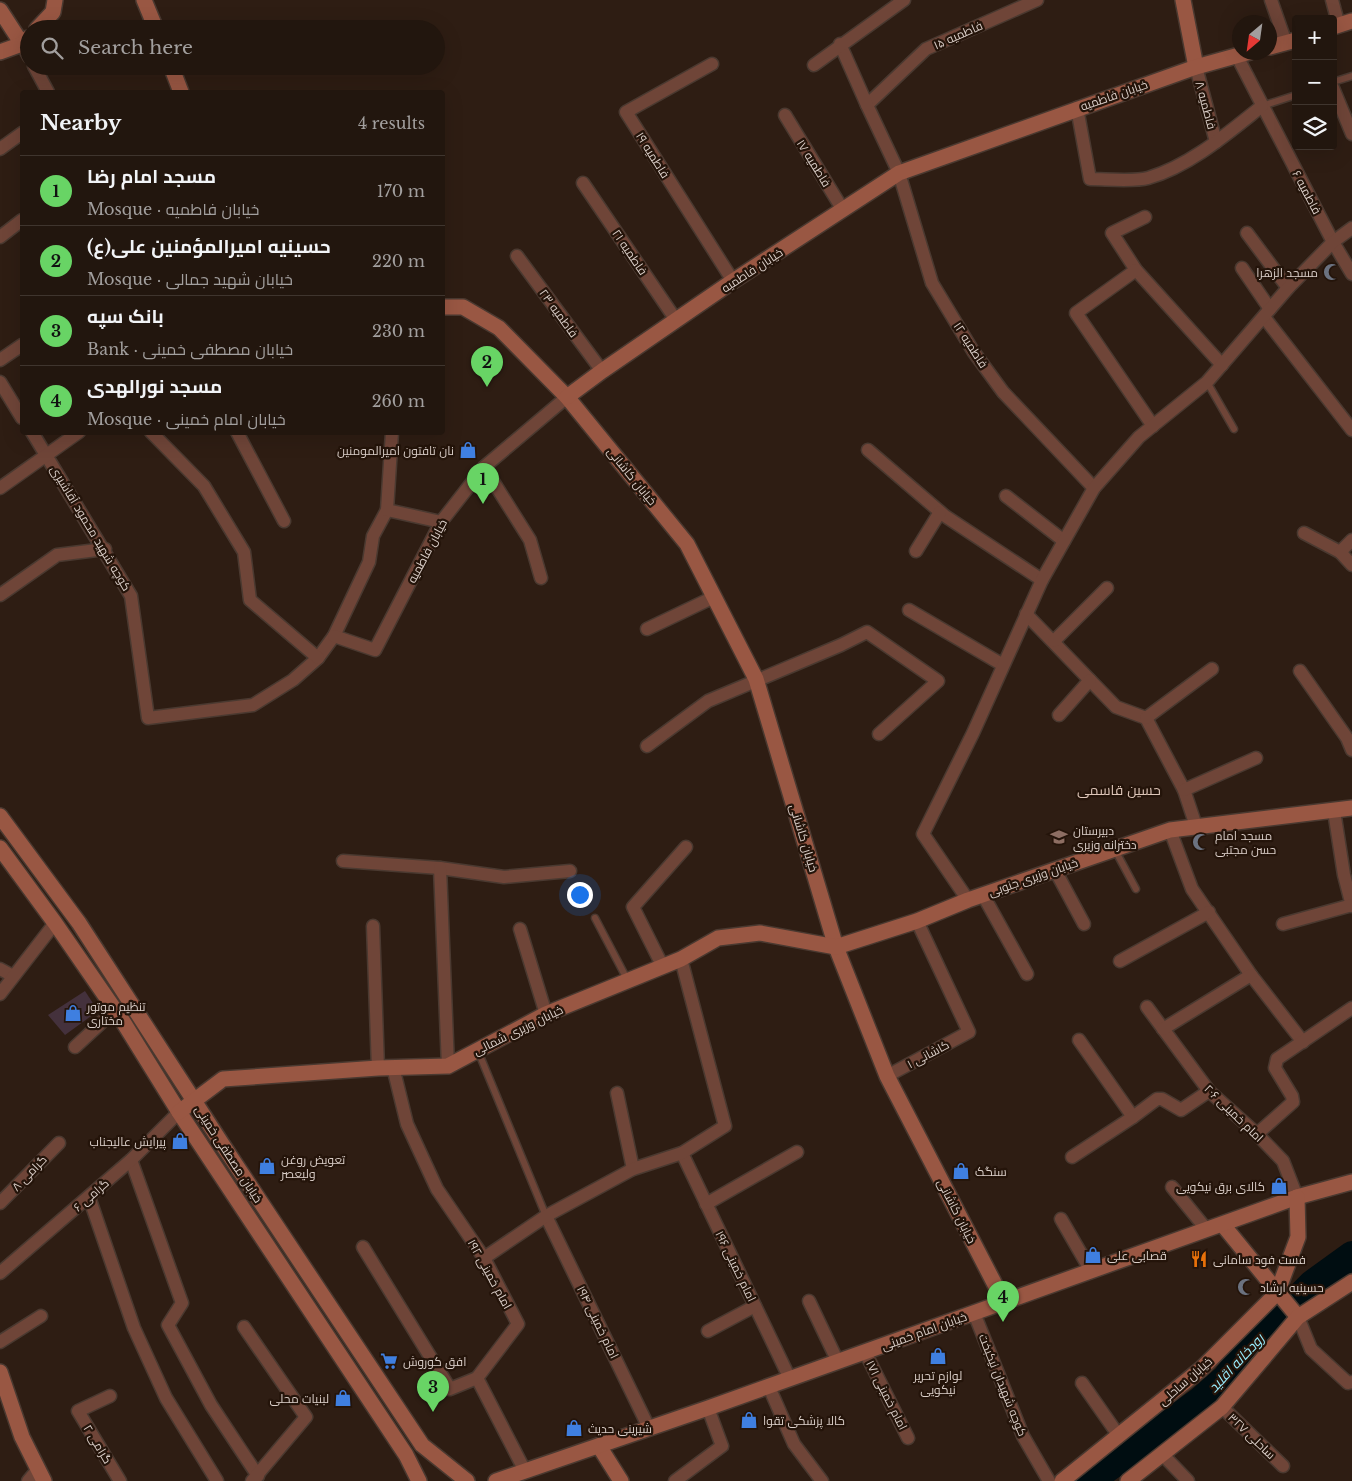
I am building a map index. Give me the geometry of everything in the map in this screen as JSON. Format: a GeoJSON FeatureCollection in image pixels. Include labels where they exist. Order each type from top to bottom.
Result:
{"type":"FeatureCollection","features":[{"type":"Feature","properties":{"kind":"street"},"geometry":{"type":"LineString","coordinates":[[45,20],[53,12],[55,0]]}},
{"type":"Feature","properties":{"kind":"street"},"geometry":{"type":"LineString","coordinates":[[144,0],[152,20]]}},
{"type":"Feature","properties":{"kind":"street"},"geometry":{"type":"LineString","coordinates":[[814,65],[840,44],[904,0]]}},
{"type":"Feature","properties":{"kind":"street","name":"فاطمیه ۱۵"},"geometry":{"type":"LineString","coordinates":[[867,105],[926,49],[1038,0]]}},
{"type":"Feature","properties":{"kind":"street"},"geometry":{"type":"LineString","coordinates":[[1182,0],[1196,67]]}},
{"type":"Feature","properties":{"kind":"street"},"geometry":{"type":"LineString","coordinates":[[1271,0],[1291,42],[1277,45]]}},
{"type":"Feature","properties":{"kind":"street"},"geometry":{"type":"LineString","coordinates":[[1332,0],[1341,25]]}},
{"type":"Feature","properties":{"kind":"street"},"geometry":{"type":"LineString","coordinates":[[0,10],[20,38]]}},
{"type":"Feature","properties":{"kind":"street"},"geometry":{"type":"LineString","coordinates":[[840,44],[899,173]]}},
{"type":"Feature","properties":{"kind":"street"},"geometry":{"type":"LineString","coordinates":[[0,52],[20,47]]}},
{"type":"Feature","properties":{"kind":"street","name":"خیابان فاطمیه"},"geometry":{"type":"LineString","coordinates":[[334,636],[375,650],[441,522],[484,467],[567,397],[676,320],[899,173],[1077,108],[1196,67],[1232,57]]}},
{"type":"Feature","properties":{"kind":"street","name":"فاطمیه ۶"},"geometry":{"type":"LineString","coordinates":[[1245,60],[1262,106],[1333,242],[1352,274]]}},
{"type":"Feature","properties":{"kind":"street","name":"فاطمیه ۱۹"},"geometry":{"type":"LineString","coordinates":[[712,64],[626,112],[733,282]]}},
{"type":"Feature","properties":{"kind":"street","name":"فاطمیه ۸"},"geometry":{"type":"LineString","coordinates":[[1196,67],[1216,142]]}},
{"type":"Feature","properties":{"kind":"street"},"geometry":{"type":"LineString","coordinates":[[39,75],[47,90]]}},
{"type":"Feature","properties":{"kind":"street"},"geometry":{"type":"LineString","coordinates":[[174,75],[180,90]]}},
{"type":"Feature","properties":{"kind":"street"},"geometry":{"type":"LineString","coordinates":[[1337,98],[1352,134]]}},
{"type":"Feature","properties":{"kind":"street"},"geometry":{"type":"LineString","coordinates":[[1077,108],[1090,179],[1146,178],[1174,166],[1216,142],[1262,106]]}},
{"type":"Feature","properties":{"kind":"street","name":"فاطمیه ۱۷"},"geometry":{"type":"LineString","coordinates":[[785,115],[843,210]]}},
{"type":"Feature","properties":{"kind":"street"},"geometry":{"type":"LineString","coordinates":[[0,150],[20,135]]}},
{"type":"Feature","properties":{"kind":"street","name":"فاطمیه ۱۲"},"geometry":{"type":"LineString","coordinates":[[899,173],[932,283],[973,351],[1003,392],[1094,488]]}},
{"type":"Feature","properties":{"kind":"street","name":"فاطمیه ۲۱"},"geometry":{"type":"LineString","coordinates":[[584,183],[676,320]]}},
{"type":"Feature","properties":{"kind":"street"},"geometry":{"type":"LineString","coordinates":[[1145,217],[1112,233],[1136,270],[1222,366]]}},
{"type":"Feature","properties":{"kind":"street"},"geometry":{"type":"LineString","coordinates":[[0,237],[20,222]]}},
{"type":"Feature","properties":{"kind":"street"},"geometry":{"type":"LineString","coordinates":[[968,900],[923,834],[1042,580],[1094,488],[1139,438],[1206,382],[1222,366],[1288,288],[1333,242],[1352,228]]}},
{"type":"Feature","properties":{"kind":"street"},"geometry":{"type":"LineString","coordinates":[[1247,233],[1288,288]]}},
{"type":"Feature","properties":{"kind":"street","name":"فاطمیه ۲۳"},"geometry":{"type":"LineString","coordinates":[[517,256],[602,371]]}},
{"type":"Feature","properties":{"kind":"street"},"geometry":{"type":"LineString","coordinates":[[1242,268],[1267,313],[1352,430]]}},
{"type":"Feature","properties":{"kind":"street"},"geometry":{"type":"LineString","coordinates":[[1136,270],[1076,312],[1153,426]]}},
{"type":"Feature","properties":{"kind":"street","name":"خیابان کاشانی"},"geometry":{"type":"LineString","coordinates":[[445,308],[463,307],[499,328],[567,397],[687,544],[756,679],[836,947],[888,1076],[1004,1302]]}},
{"type":"Feature","properties":{"kind":"street"},"geometry":{"type":"LineString","coordinates":[[0,360],[20,346]]}},
{"type":"Feature","properties":{"kind":"street"},"geometry":{"type":"LineString","coordinates":[[0,382],[20,415]]}},
{"type":"Feature","properties":{"kind":"street","name":"کوچه شهید محمود آقاشیری"},"geometry":{"type":"LineString","coordinates":[[34,435],[105,549],[131,596],[148,718],[253,705],[293,680],[318,658]]}},
{"type":"Feature","properties":{"kind":"street"},"geometry":{"type":"LineString","coordinates":[[0,488],[75,435]]}},
{"type":"Feature","properties":{"kind":"street"},"geometry":{"type":"LineString","coordinates":[[154,435],[204,486],[244,552],[250,600],[318,658],[334,636],[370,562],[373,536],[387,510],[392,435]]}},
{"type":"Feature","properties":{"kind":"street"},"geometry":{"type":"LineString","coordinates":[[239,435],[284,521]]}},
{"type":"Feature","properties":{"kind":"street"},"geometry":{"type":"LineString","coordinates":[[868,450],[940,512],[1042,580]]}},
{"type":"Feature","properties":{"kind":"street"},"geometry":{"type":"LineString","coordinates":[[484,467],[530,540],[541,578]]}},
{"type":"Feature","properties":{"kind":"street"},"geometry":{"type":"LineString","coordinates":[[1006,496],[1064,541]]}},
{"type":"Feature","properties":{"kind":"street"},"geometry":{"type":"LineString","coordinates":[[387,510],[441,522]]}},
{"type":"Feature","properties":{"kind":"street"},"geometry":{"type":"LineString","coordinates":[[916,551],[940,512]]}},
{"type":"Feature","properties":{"kind":"street"},"geometry":{"type":"LineString","coordinates":[[1304,533],[1340,552],[1352,565]]}},
{"type":"Feature","properties":{"kind":"street"},"geometry":{"type":"LineString","coordinates":[[1340,552],[1352,540]]}},
{"type":"Feature","properties":{"kind":"street"},"geometry":{"type":"LineString","coordinates":[[0,595],[57,555],[105,549]]}},
{"type":"Feature","properties":{"kind":"street"},"geometry":{"type":"LineString","coordinates":[[1054,641],[1107,588]]}},
{"type":"Feature","properties":{"kind":"street"},"geometry":{"type":"LineString","coordinates":[[647,630],[714,598]]}},
{"type":"Feature","properties":{"kind":"street"},"geometry":{"type":"LineString","coordinates":[[909,610],[1003,665]]}},
{"type":"Feature","properties":{"kind":"street"},"geometry":{"type":"LineString","coordinates":[[1026,614],[1116,707],[1146,718],[1184,790],[1196,826]]}},
{"type":"Feature","properties":{"kind":"street"},"geometry":{"type":"LineString","coordinates":[[647,746],[708,701],[756,679],[841,645],[866,632],[938,681],[878,734]]}},
{"type":"Feature","properties":{"kind":"street"},"geometry":{"type":"LineString","coordinates":[[1146,718],[1212,669]]}},
{"type":"Feature","properties":{"kind":"street"},"geometry":{"type":"LineString","coordinates":[[1300,671],[1348,738],[1352,750]]}},
{"type":"Feature","properties":{"kind":"street"},"geometry":{"type":"LineString","coordinates":[[1059,715],[1090,680]]}},
{"type":"Feature","properties":{"kind":"street"},"geometry":{"type":"LineString","coordinates":[[1184,790],[1256,758]]}},
{"type":"Feature","properties":{"kind":"street","name":"خیابان وزیری جنوبی"},"geometry":{"type":"LineString","coordinates":[[836,947],[917,921],[968,900],[1170,830],[1352,808]]}},
{"type":"Feature","properties":{"kind":"street"},"geometry":{"type":"LineString","coordinates":[[1283,924],[1352,906],[1344,875],[1334,811]]}},
{"type":"Feature","properties":{"kind":"street","name":"خیابان مصطفی خمینی"},"geometry":{"type":"LineString","coordinates":[[0,816],[80,923],[194,1100],[422,1445],[468,1481]]}},
{"type":"Feature","properties":{"kind":"street"},"geometry":{"type":"LineString","coordinates":[[1170,830],[1192,889],[1251,975],[1302,1042]]}},
{"type":"Feature","properties":{"kind":"street"},"geometry":{"type":"LineString","coordinates":[[663,966],[633,907],[686,847]]}},
{"type":"Feature","properties":{"kind":"street","name":"خیابان مصطفی خمینی"},"geometry":{"type":"LineString","coordinates":[[0,848],[115,1010],[179,1112],[406,1455],[419,1481]]}},
{"type":"Feature","properties":{"kind":"street"},"geometry":{"type":"LineString","coordinates":[[343,861],[440,868],[504,877],[570,871]]}},
{"type":"Feature","properties":{"kind":"street"},"geometry":{"type":"LineString","coordinates":[[440,868],[448,1066]]}},
{"type":"Feature","properties":{"kind":"street"},"geometry":{"type":"LineString","coordinates":[[1055,870],[1084,924]]}},
{"type":"Feature","properties":{"kind":"street"},"geometry":{"type":"LineString","coordinates":[[983,895],[1027,974]]}},
{"type":"Feature","properties":{"kind":"street"},"geometry":{"type":"LineString","coordinates":[[1120,961],[1208,912]]}},
{"type":"Feature","properties":{"kind":"street","name":"کاشانی ۱"},"geometry":{"type":"LineString","coordinates":[[888,1076],[969,1032],[917,921]]}},
{"type":"Feature","properties":{"kind":"street"},"geometry":{"type":"LineString","coordinates":[[0,994],[55,923]]}},
{"type":"Feature","properties":{"kind":"street","name":"امام خمینی ۱۹۲"},"geometry":{"type":"LineString","coordinates":[[372,926],[385,1067],[406,1124],[437,1188],[484,1258],[518,1324],[477,1378]]}},
{"type":"Feature","properties":{"kind":"street"},"geometry":{"type":"LineString","coordinates":[[520,930],[546,1014]]}},
{"type":"Feature","properties":{"kind":"street","name":"خیابان وزیری شمالی"},"geometry":{"type":"LineString","coordinates":[[179,1112],[223,1079],[385,1067],[448,1066],[546,1014],[681,959],[718,938],[760,933],[836,947]]}},
{"type":"Feature","properties":{"kind":"street"},"geometry":{"type":"LineString","coordinates":[[484,1258],[546,1216],[633,1169],[682,1153],[725,1126],[681,959]]}},
{"type":"Feature","properties":{"kind":"street"},"geometry":{"type":"LineString","coordinates":[[0,968],[13,976]]}},
{"type":"Feature","properties":{"kind":"street"},"geometry":{"type":"LineString","coordinates":[[1163,1029],[1251,975]]}},
{"type":"Feature","properties":{"kind":"street","name":"امام خمینی ۲۰۶"},"geometry":{"type":"LineString","coordinates":[[1147,1007],[1209,1091],[1283,1160],[1297,1197]]}},
{"type":"Feature","properties":{"kind":"street"},"geometry":{"type":"LineString","coordinates":[[1257,1134],[1293,1102],[1275,1064],[1277,1059],[1352,1008]]}},
{"type":"Feature","properties":{"kind":"street"},"geometry":{"type":"LineString","coordinates":[[75,1047],[115,1010]]}},
{"type":"Feature","properties":{"kind":"street"},"geometry":{"type":"LineString","coordinates":[[1079,1040],[1134,1117]]}},
{"type":"Feature","properties":{"kind":"street"},"geometry":{"type":"LineString","coordinates":[[1072,1157],[1157,1100],[1162,1099],[1180,1110],[1209,1091]]}},
{"type":"Feature","properties":{"kind":"street"},"geometry":{"type":"LineString","coordinates":[[617,1093],[633,1169]]}},
{"type":"Feature","properties":{"kind":"street","name":"گرامی ۶"},"geometry":{"type":"LineString","coordinates":[[0,1272],[132,1160],[179,1112]]}},
{"type":"Feature","properties":{"kind":"street","name":"گرامی ۸"},"geometry":{"type":"LineString","coordinates":[[0,1204],[59,1143]]}},
{"type":"Feature","properties":{"kind":"street"},"geometry":{"type":"LineString","coordinates":[[706,1204],[797,1152]]}},
{"type":"Feature","properties":{"kind":"street","name":"امام خمینی ۱۹۶"},"geometry":{"type":"LineString","coordinates":[[682,1153],[790,1379]]}},
{"type":"Feature","properties":{"kind":"street"},"geometry":{"type":"LineString","coordinates":[[132,1160],[182,1303],[168,1325],[210,1405],[255,1478],[306,1417],[244,1327]]}},
{"type":"Feature","properties":{"kind":"street","name":"خیابان امام خمینی"},"geometry":{"type":"LineString","coordinates":[[496,1481],[768,1387],[1297,1197],[1352,1182]]}},
{"type":"Feature","properties":{"kind":"street"},"geometry":{"type":"LineString","coordinates":[[1172,1187],[1207,1230]]}},
{"type":"Feature","properties":{"kind":"street"},"geometry":{"type":"LineString","coordinates":[[89,1197],[134,1328],[166,1398],[216,1481]]}},
{"type":"Feature","properties":{"kind":"street"},"geometry":{"type":"LineString","coordinates":[[1279,1295],[1298,1237],[1297,1197]]}},
{"type":"Feature","properties":{"kind":"street","name":"امام خمینی ۱۹۴"},"geometry":{"type":"LineString","coordinates":[[546,1216],[649,1428]]}},
{"type":"Feature","properties":{"kind":"street"},"geometry":{"type":"LineString","coordinates":[[1061,1220],[1091,1271]]}},
{"type":"Feature","properties":{"kind":"street"},"geometry":{"type":"LineString","coordinates":[[1223,1225],[1295,1313],[1311,1349],[1348,1383],[1352,1382]]}},
{"type":"Feature","properties":{"kind":"street"},"geometry":{"type":"LineString","coordinates":[[363,1247],[450,1389],[477,1378],[525,1471]]}},
{"type":"Feature","properties":{"kind":"street"},"geometry":{"type":"LineString","coordinates":[[1128,1481],[1222,1407],[1295,1313],[1352,1282]]}},
{"type":"Feature","properties":{"kind":"street","name":"خیابان ساحلی"},"geometry":{"type":"LineString","coordinates":[[1062,1481],[1201,1369],[1279,1295]]}},
{"type":"Feature","properties":{"kind":"street"},"geometry":{"type":"LineString","coordinates":[[809,1301],[838,1362]]}},
{"type":"Feature","properties":{"kind":"street"},"geometry":{"type":"LineString","coordinates":[[708,1331],[755,1306]]}},
{"type":"Feature","properties":{"kind":"street","name":"کوچه شهیدان نیکبخت"},"geometry":{"type":"LineString","coordinates":[[974,1313],[1022,1436],[1049,1481]]}},
{"type":"Feature","properties":{"kind":"street"},"geometry":{"type":"LineString","coordinates":[[0,1342],[41,1316]]}},
{"type":"Feature","properties":{"kind":"street","name":"امام خمینی ۱۷۱"},"geometry":{"type":"LineString","coordinates":[[865,1352],[908,1438]]}},
{"type":"Feature","properties":{"kind":"street"},"geometry":{"type":"LineString","coordinates":[[1,1380],[22,1437],[41,1475],[28,1481]]}},
{"type":"Feature","properties":{"kind":"street"},"geometry":{"type":"LineString","coordinates":[[1082,1383],[1119,1436]]}},
{"type":"Feature","properties":{"kind":"street"},"geometry":{"type":"LineString","coordinates":[[768,1387],[794,1444],[822,1481]]}},
{"type":"Feature","properties":{"kind":"street","name":"گرامی ۲"},"geometry":{"type":"LineString","coordinates":[[110,1396],[78,1411],[120,1481]]}},
{"type":"Feature","properties":{"kind":"street","name":"ساحلی ۳۲۷"},"geometry":{"type":"LineString","coordinates":[[1222,1407],[1282,1466]]}},
{"type":"Feature","properties":{"kind":"street"},"geometry":{"type":"LineString","coordinates":[[676,1481],[722,1446],[708,1408]]}},
{"type":"Feature","properties":{"kind":"street"},"geometry":{"type":"LineString","coordinates":[[406,1455],[422,1445]]}},
{"type":"Feature","properties":{"kind":"street"},"geometry":{"type":"LineString","coordinates":[[599,1446],[621,1481]]}},
{"type":"Feature","properties":{"kind":"street"},"geometry":{"type":"LineString","coordinates":[[1162,1454],[1188,1481]]}},
{"type":"Feature","properties":{"kind":"lane"},"geometry":{"type":"LineString","coordinates":[[1337,81],[1352,76]]}},
{"type":"Feature","properties":{"kind":"lane"},"geometry":{"type":"LineString","coordinates":[[1262,106],[1292,96]]}},
{"type":"Feature","properties":{"kind":"lane"},"geometry":{"type":"LineString","coordinates":[[1206,382],[1234,429]]}},
{"type":"Feature","properties":{"kind":"lane"},"geometry":{"type":"LineString","coordinates":[[1115,849],[1136,889]]}},
{"type":"Feature","properties":{"kind":"lane"},"geometry":{"type":"LineString","coordinates":[[595,918],[628,980]]}},
{"type":"Feature","properties":{"kind":"lane"},"geometry":{"type":"LineString","coordinates":[[478,1049],[546,1216]]}},
{"type":"Feature","properties":{"kind":"building","name":"تنظیم موتور مختاری"},"geometry":{"type":"Polygon","coordinates":[[[85,991],[98,1011],[65,1035],[48,1015],[85,991]]]}},
{"type":"Feature","properties":{"kind":"waterway","name":"رودخانه اقلید"},"geometry":{"type":"LineString","coordinates":[[1090,1481],[1201,1400],[1226,1378],[1248,1349],[1312,1284],[1352,1255]]}},
{"type":"Feature","properties":{"kind":"place","name":"مسجد الزهرا"},"geometry":{"type":"Point","coordinates":[1332,272]}},
{"type":"Feature","properties":{"kind":"place","name":"(حسینیه امیرالمؤمنین علی(ع"},"geometry":{"type":"Point","coordinates":[487,387]}},
{"type":"Feature","properties":{"kind":"place","name":"نان تافتون امیرالمومنین"},"geometry":{"type":"Point","coordinates":[468,450]}},
{"type":"Feature","properties":{"kind":"place","name":"مسجد امام رضا"},"geometry":{"type":"Point","coordinates":[483,504]}},
{"type":"Feature","properties":{"kind":"place","name":"دبیرستان دخترانه وزیری"},"geometry":{"type":"Point","coordinates":[1059,837]}},
{"type":"Feature","properties":{"kind":"place","name":"مسجد امام حسن مجتبی"},"geometry":{"type":"Point","coordinates":[1201,842]}},
{"type":"Feature","properties":{"kind":"place","name":"تنظیم موتور مختاری"},"geometry":{"type":"Point","coordinates":[73,1013]}},
{"type":"Feature","properties":{"kind":"place","name":"پیرایش عالیجناب"},"geometry":{"type":"Point","coordinates":[180,1141]}},
{"type":"Feature","properties":{"kind":"place","name":"تعویض روغن ولیعصر"},"geometry":{"type":"Point","coordinates":[267,1166]}},
{"type":"Feature","properties":{"kind":"place","name":"سنگک"},"geometry":{"type":"Point","coordinates":[961,1171]}},
{"type":"Feature","properties":{"kind":"place","name":"کالای برق نیکویی"},"geometry":{"type":"Point","coordinates":[1279,1186]}},
{"type":"Feature","properties":{"kind":"place","name":"قصابی علی"},"geometry":{"type":"Point","coordinates":[1093,1255]}},
{"type":"Feature","properties":{"kind":"place","name":"فست فود سامانی"},"geometry":{"type":"Point","coordinates":[1199,1259]}},
{"type":"Feature","properties":{"kind":"place","name":"حسینیه ارشاد"},"geometry":{"type":"Point","coordinates":[1246,1287]}},
{"type":"Feature","properties":{"kind":"place","name":"مسجد نورالهدی"},"geometry":{"type":"Point","coordinates":[1003,1322]}},
{"type":"Feature","properties":{"kind":"place","name":"لوازم تحریر نیکویی"},"geometry":{"type":"Point","coordinates":[938,1356]}},
{"type":"Feature","properties":{"kind":"place","name":"افق کوروش"},"geometry":{"type":"Point","coordinates":[389,1361]}},
{"type":"Feature","properties":{"kind":"place","name":"لبنیات محلی"},"geometry":{"type":"Point","coordinates":[343,1398]}},
{"type":"Feature","properties":{"kind":"place","name":"بانک سپه"},"geometry":{"type":"Point","coordinates":[433,1412]}},
{"type":"Feature","properties":{"kind":"place","name":"کالا پزشکی تقوا"},"geometry":{"type":"Point","coordinates":[749,1420]}},
{"type":"Feature","properties":{"kind":"place","name":"شیرینی حدیث"},"geometry":{"type":"Point","coordinates":[574,1428]}},
{"type":"Feature","properties":{"kind":"district","name":"حسین قاسمی"},"geometry":{"type":"Point","coordinates":[1119,790]}}]}
